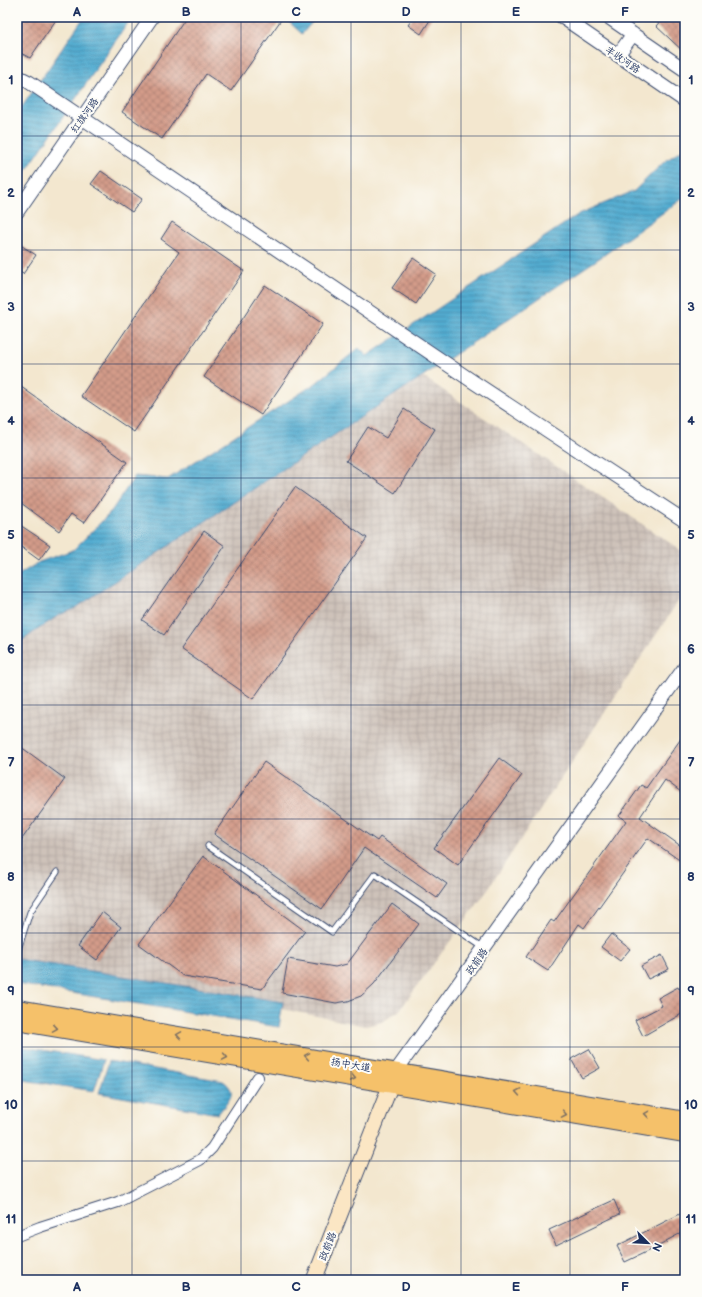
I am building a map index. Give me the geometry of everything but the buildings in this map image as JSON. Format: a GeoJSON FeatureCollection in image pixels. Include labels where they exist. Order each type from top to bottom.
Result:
{"type":"FeatureCollection","features":[{"type":"Feature","properties":{"kind":"main road","name":"扬中大道"},"geometry":{"type":"LineString","coordinates":[[17,1008],[685,1134]]}},
{"type":"Feature","properties":{"kind":"main road","name":"扬中大道"},"geometry":{"type":"LineString","coordinates":[[17,1022],[685,1120]]}},
{"type":"Feature","properties":{"kind":"main road","name":"政前路"},"geometry":{"type":"LineString","coordinates":[[314,1280],[394,1078]]}},
{"type":"Feature","properties":{"kind":"street","name":"红旗河路"},"geometry":{"type":"LineString","coordinates":[[17,212],[79,116],[152,17]]}},
{"type":"Feature","properties":{"kind":"street","name":"丰收河路"},"geometry":{"type":"LineString","coordinates":[[562,17],[685,101]]}},
{"type":"Feature","properties":{"kind":"street"},"geometry":{"type":"LineString","coordinates":[[608,17],[685,70]]}},
{"type":"Feature","properties":{"kind":"street"},"geometry":{"type":"LineString","coordinates":[[618,55],[633,34]]}},
{"type":"Feature","properties":{"kind":"street"},"geometry":{"type":"LineString","coordinates":[[17,76],[29,82],[475,383],[685,522]]}},
{"type":"Feature","properties":{"kind":"street","name":"政前路"},"geometry":{"type":"LineString","coordinates":[[394,1078],[685,667]]}},
{"type":"Feature","properties":{"kind":"street"},"geometry":{"type":"LineString","coordinates":[[17,1236],[118,1202],[200,1160],[212,1148],[258,1077]]}},
{"type":"Feature","properties":{"kind":"lane"},"geometry":{"type":"LineString","coordinates":[[208,846],[332,932],[375,874],[485,948]]}},
{"type":"Feature","properties":{"kind":"lane"},"geometry":{"type":"LineString","coordinates":[[17,953],[30,912],[56,872]]}},
{"type":"Feature","properties":{"kind":"shaded area"},"geometry":{"type":"Polygon","coordinates":[[[422,376],[685,553],[685,591],[484,895],[399,1011],[382,1022],[366,1026],[282,1009],[283,1002],[17,959],[17,644],[59,615],[74,609],[422,376]]]}},
{"type":"Feature","properties":{"kind":"water"},"geometry":{"type":"Polygon","coordinates":[[[84,17],[132,17],[17,184],[17,114],[84,17]]]}},
{"type":"Feature","properties":{"kind":"water"},"geometry":{"type":"Polygon","coordinates":[[[284,17],[307,17],[313,21],[302,34],[284,17]]]}},
{"type":"Feature","properties":{"kind":"water"},"geometry":{"type":"Polygon","coordinates":[[[685,148],[685,197],[604,255],[74,609],[59,615],[17,644],[17,576],[39,562],[73,550],[110,513],[135,476],[168,479],[316,383],[359,348],[367,356],[579,214],[634,191],[664,162],[685,148]]]}},
{"type":"Feature","properties":{"kind":"water"},"geometry":{"type":"Polygon","coordinates":[[[17,959],[283,1002],[279,1027],[17,984],[17,959]]]}},
{"type":"Feature","properties":{"kind":"water"},"geometry":{"type":"Polygon","coordinates":[[[17,1046],[104,1060],[94,1091],[17,1079],[17,1046]]]}},
{"type":"Feature","properties":{"kind":"water"},"geometry":{"type":"Polygon","coordinates":[[[109,1061],[223,1081],[231,1090],[230,1098],[218,1114],[99,1093],[109,1061]]]}}]}
